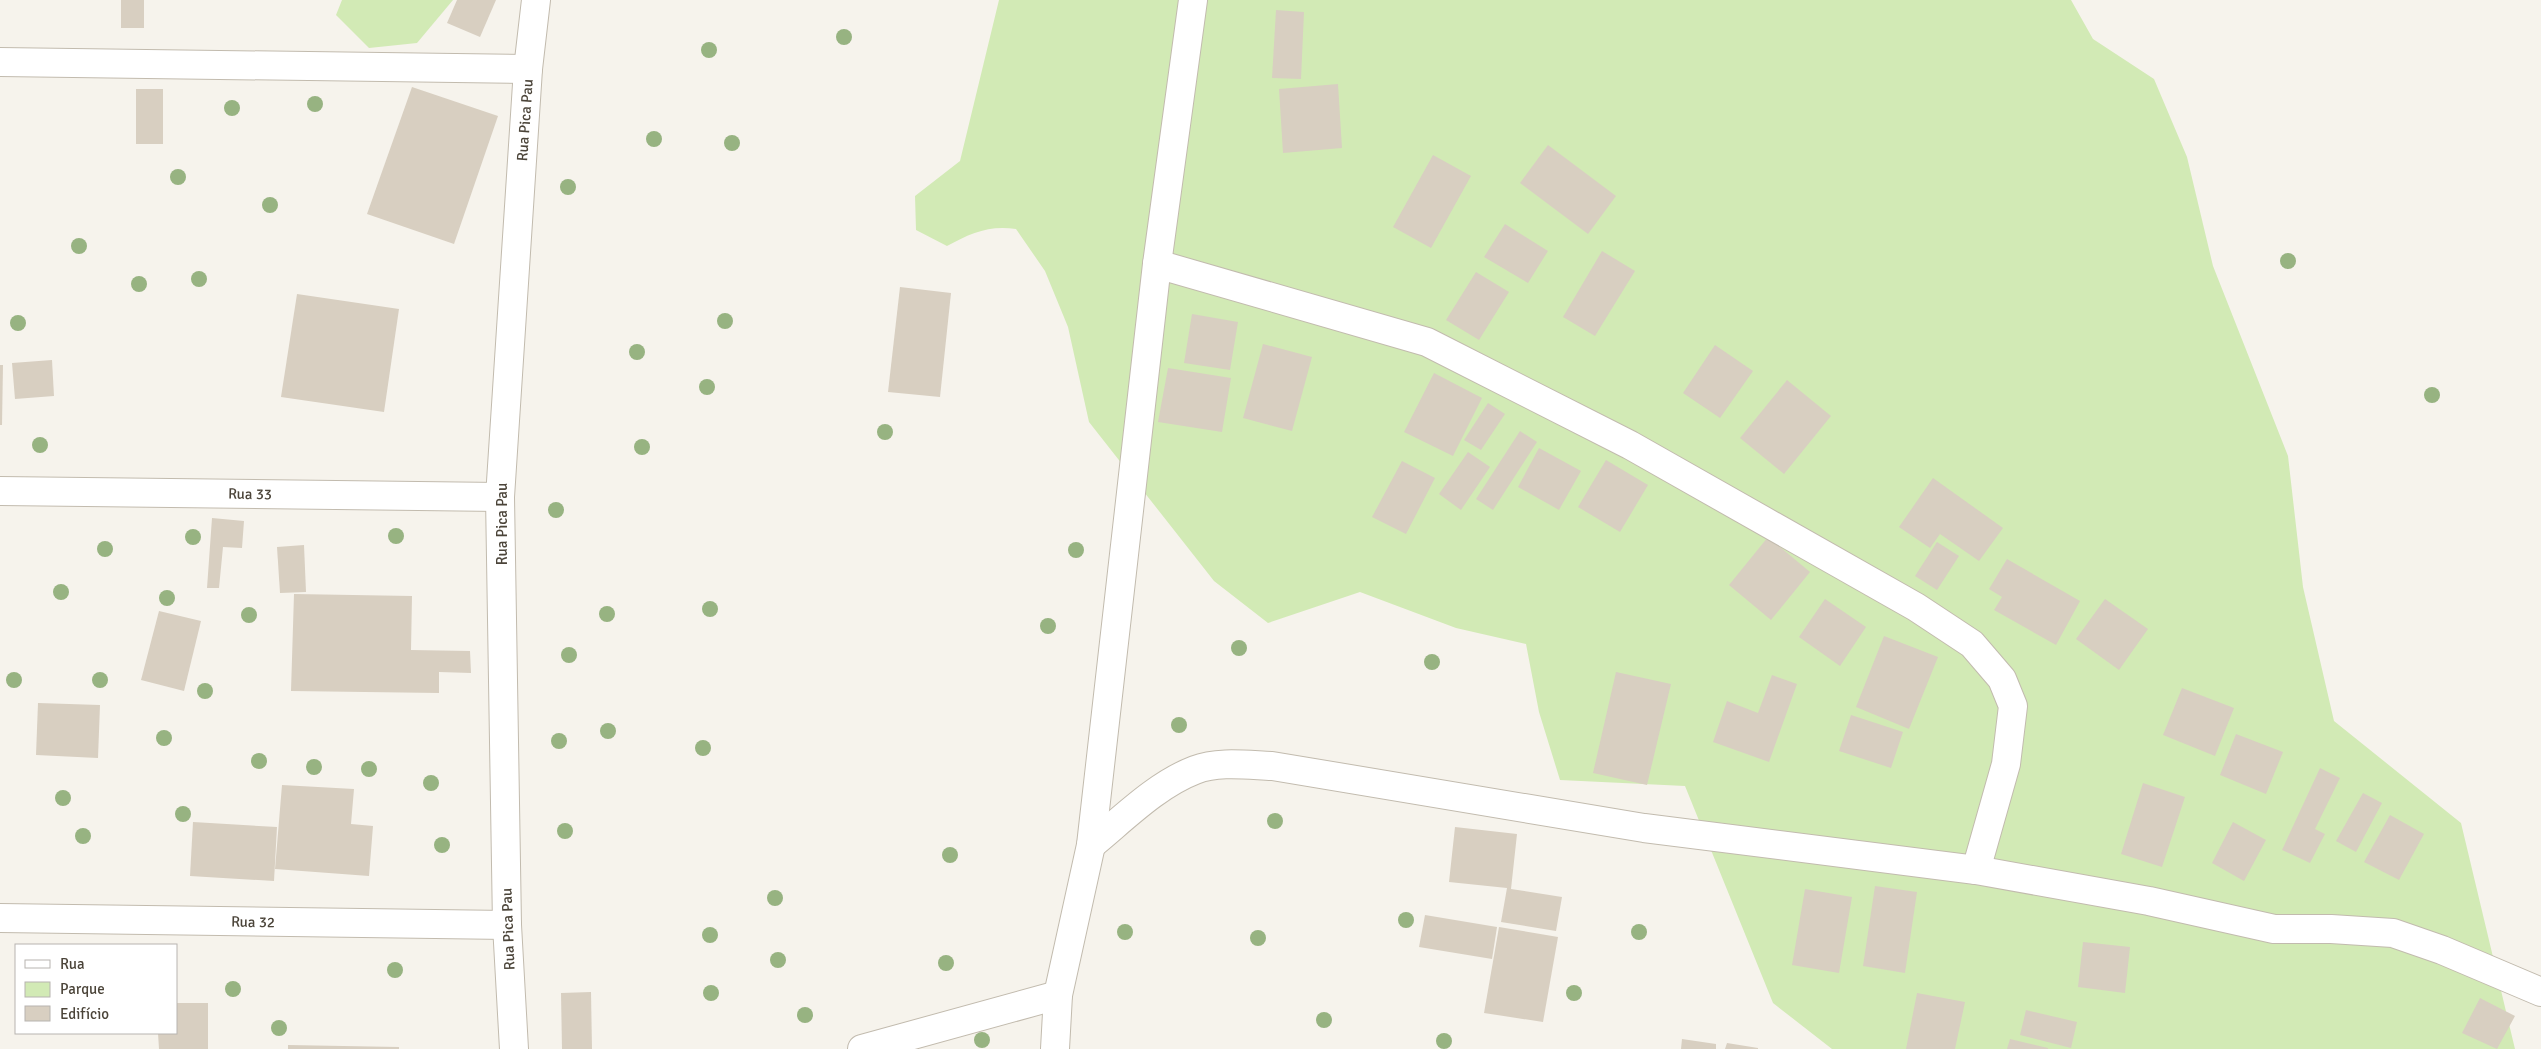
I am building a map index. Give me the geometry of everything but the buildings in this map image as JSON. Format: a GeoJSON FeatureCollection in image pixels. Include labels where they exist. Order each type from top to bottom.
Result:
{"type":"FeatureCollection","features":[{"type":"Feature","properties":{"kind":"street","name":"Rua Pica Pau"},"geometry":{"type":"LineString","coordinates":[[514,1049],[507,926],[500,497],[528,69],[536,0]]}},
{"type":"Feature","properties":{"kind":"street"},"geometry":{"type":"LineString","coordinates":[[1055,1049],[1058,996],[1092,845],[1157,264],[1193,0]]}},
{"type":"Feature","properties":{"kind":"street"},"geometry":{"type":"LineString","coordinates":[[0,62],[528,69]]}},
{"type":"Feature","properties":{"kind":"street"},"geometry":{"type":"LineString","coordinates":[[1157,264],[1427,342],[1630,445],[1916,607],[1972,644],[2002,679],[2012,706],[2006,764],[1976,870]]}},
{"type":"Feature","properties":{"kind":"street","name":"Rua 33"},"geometry":{"type":"LineString","coordinates":[[0,491],[500,497]]}},
{"type":"Feature","properties":{"kind":"street"},"geometry":{"type":"LineString","coordinates":[[1092,845],[1166,785],[1196,770],[1227,764],[1306,771],[1644,828],[1976,870],[2149,901],[2274,929],[2331,929],[2393,933],[2442,950],[2541,992]]}},
{"type":"Feature","properties":{"kind":"street","name":"Rua 32"},"geometry":{"type":"LineString","coordinates":[[0,918],[507,926]]}},
{"type":"Feature","properties":{"kind":"street"},"geometry":{"type":"LineString","coordinates":[[862,1049],[1058,996]]}},
{"type":"Feature","properties":{"kind":"green space"},"geometry":{"type":"Polygon","coordinates":[[[342,0],[453,0],[417,43],[369,48],[336,15],[342,0]]]}},
{"type":"Feature","properties":{"kind":"green space"},"geometry":{"type":"Polygon","coordinates":[[[999,0],[2071,0],[2093,39],[2154,79],[2187,157],[2213,266],[2288,456],[2303,587],[2334,721],[2461,823],[2515,1049],[1832,1049],[1773,1003],[1685,786],[1560,780],[1539,712],[1526,644],[1456,628],[1360,592],[1268,623],[1214,581],[1089,422],[1068,327],[1045,271],[1016,229],[997,228],[980,231],[947,246],[916,230],[915,196],[960,161],[999,0]]]}}]}
